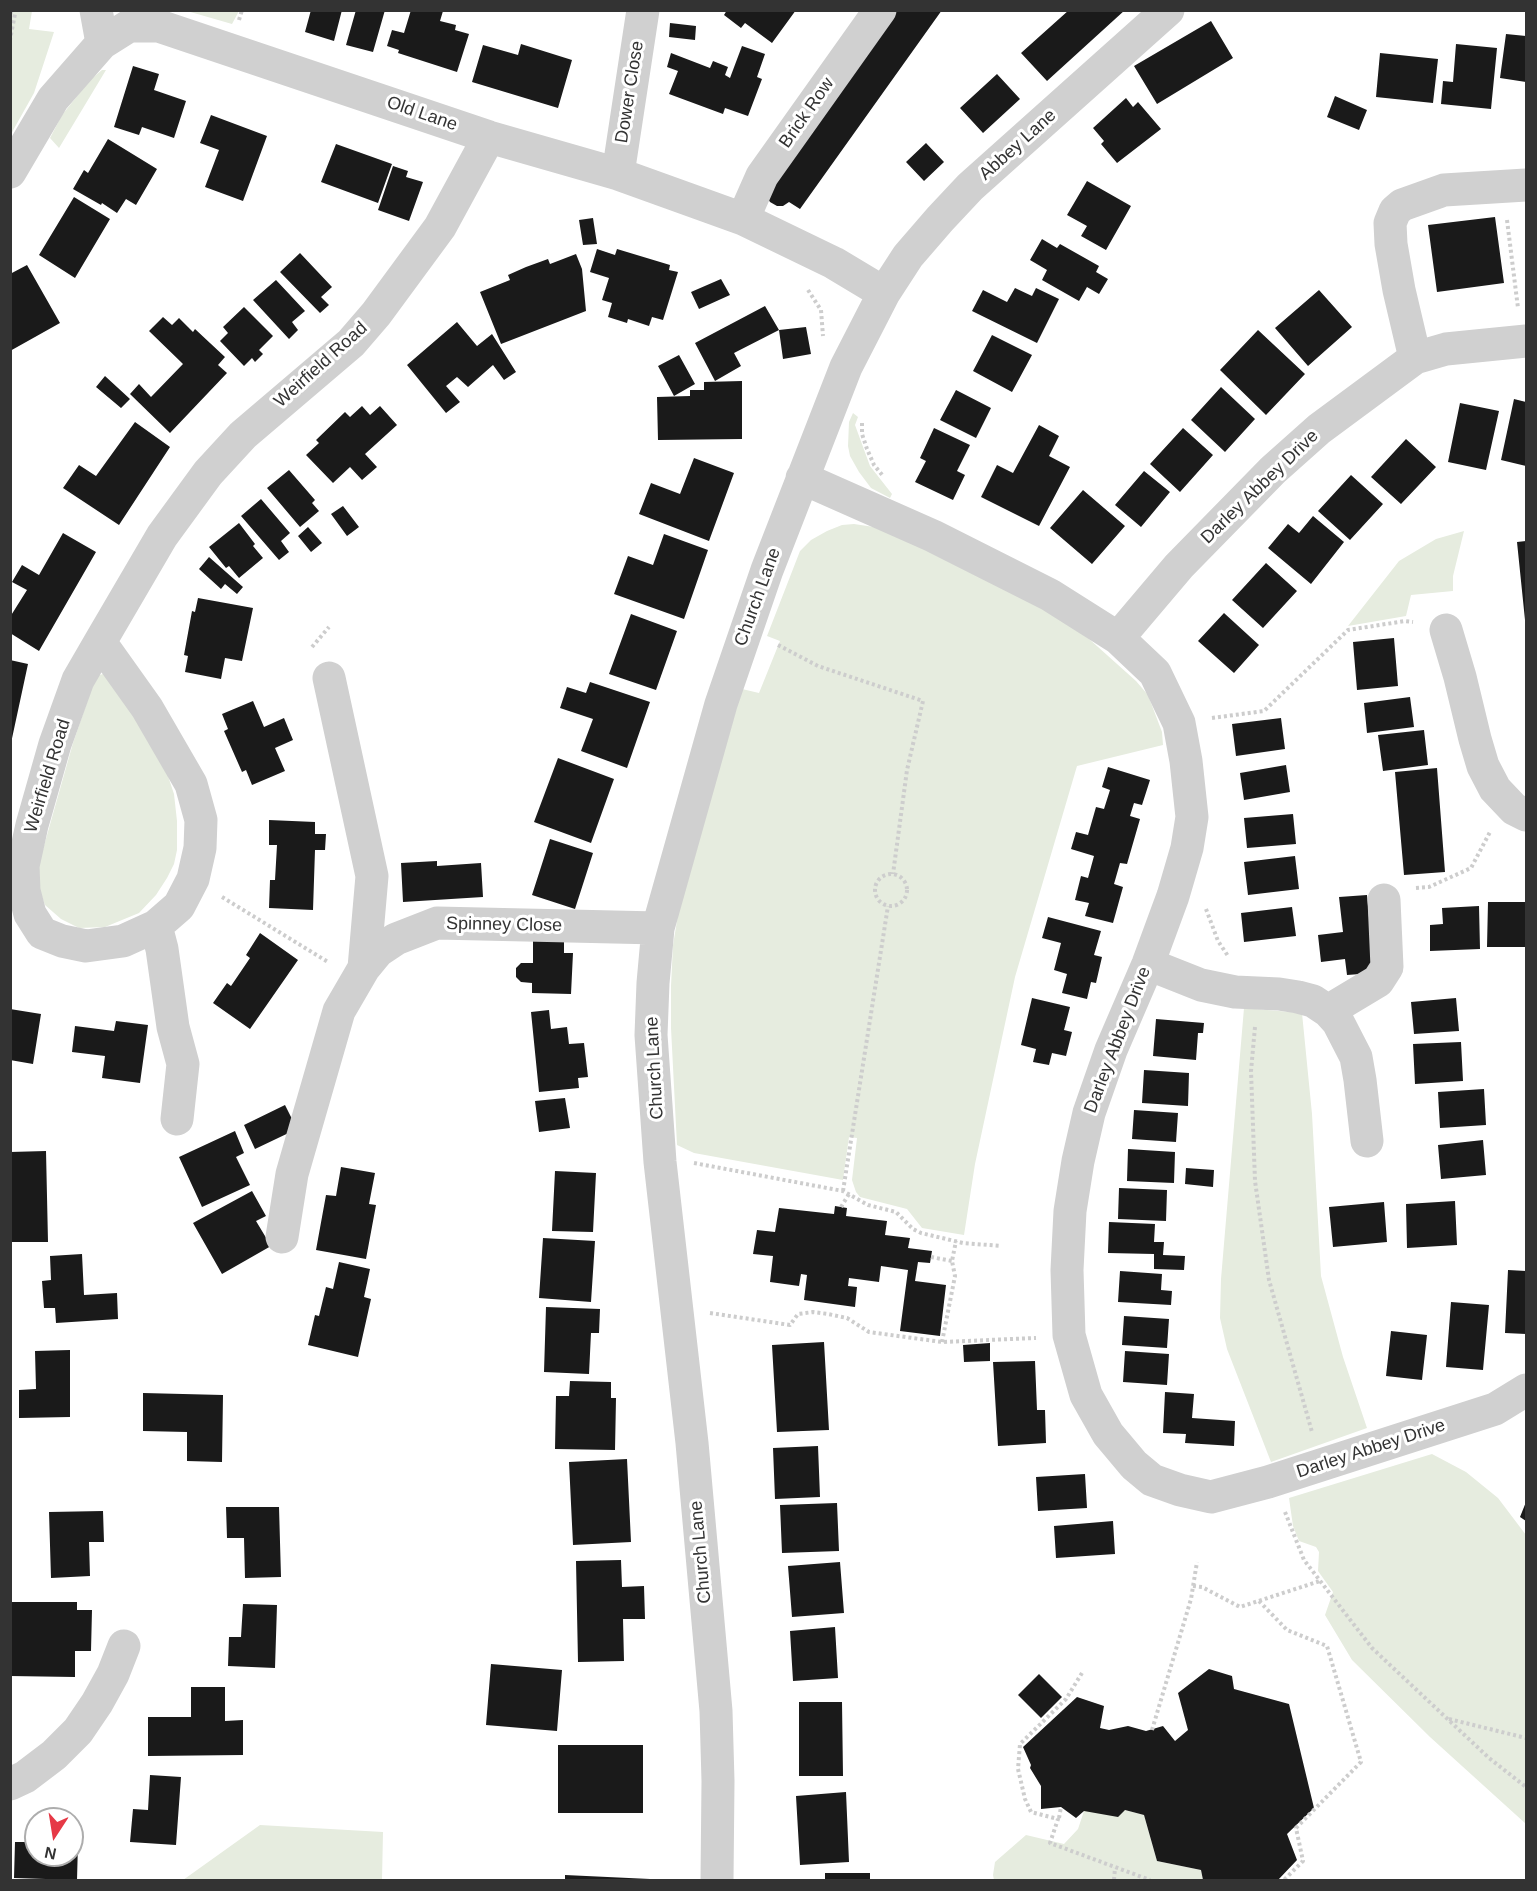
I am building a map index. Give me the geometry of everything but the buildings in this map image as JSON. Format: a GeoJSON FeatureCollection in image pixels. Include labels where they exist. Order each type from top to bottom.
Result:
{"type":"FeatureCollection","features":[{"type":"Feature","properties":{"kind":"street"},"geometry":{"type":"LineString","coordinates":[[96,10],[102,43]]}},
{"type":"Feature","properties":{"kind":"street","name":"Dower Close"},"geometry":{"type":"LineString","coordinates":[[618,174],[643,10]]}},
{"type":"Feature","properties":{"kind":"street","name":"Brick Row"},"geometry":{"type":"LineString","coordinates":[[743,219],[762,177],[880,10]]}},
{"type":"Feature","properties":{"kind":"street","name":"Abbey Lane"},"geometry":{"type":"LineString","coordinates":[[884,293],[908,256],[970,187],[1168,10]]}},
{"type":"Feature","properties":{"kind":"street","name":"Old Lane"},"geometry":{"type":"LineString","coordinates":[[10,172],[53,99],[102,43],[129,26],[156,18],[159,26],[489,137],[618,174],[743,219],[834,263],[884,293]]}},
{"type":"Feature","properties":{"kind":"street","name":"Weirfield Road"},"geometry":{"type":"LineString","coordinates":[[100,642],[147,708],[191,784],[201,820],[200,848],[193,879],[179,906],[156,926],[123,941],[86,946],[62,941],[42,933],[30,914],[24,891],[23,866],[55,744],[78,680],[100,642],[162,536],[208,473],[243,435],[351,343],[376,314],[440,227],[489,137]]}},
{"type":"Feature","properties":{"kind":"street"},"geometry":{"type":"LineString","coordinates":[[1416,358],[1399,290],[1391,244],[1390,223],[1395,211],[1402,206],[1444,190],[1527,185]]}},
{"type":"Feature","properties":{"kind":"street","name":"Church Lane"},"geometry":{"type":"LineString","coordinates":[[717,1881],[716,1711],[692,1443],[660,1162],[651,1035],[658,928],[721,704],[746,630],[802,478],[846,368],[884,293]]}},
{"type":"Feature","properties":{"kind":"street","name":"Darley Abbey Drive"},"geometry":{"type":"LineString","coordinates":[[1118,638],[1179,567],[1272,470],[1319,429],[1416,358],[1446,349],[1527,341]]}},
{"type":"Feature","properties":{"kind":"street","name":"Darley Abbey Drive"},"geometry":{"type":"LineString","coordinates":[[802,478],[933,536],[1029,584],[1118,638],[1155,673],[1179,723],[1192,817],[1186,848],[1173,896],[1148,964],[1096,1092],[1078,1161],[1070,1211],[1067,1270],[1069,1335],[1086,1395],[1103,1426],[1134,1465],[1152,1480],[1180,1490],[1211,1497],[1278,1479],[1495,1408],[1527,1390]]}},
{"type":"Feature","properties":{"kind":"street"},"geometry":{"type":"LineString","coordinates":[[1446,630],[1460,677],[1474,739],[1483,765],[1495,789],[1514,809],[1527,815]]}},
{"type":"Feature","properties":{"kind":"street","name":"Spinney Close"},"geometry":{"type":"LineString","coordinates":[[329,678],[372,876],[360,974]]}},
{"type":"Feature","properties":{"kind":"street"},"geometry":{"type":"LineString","coordinates":[[1328,1011],[1378,981],[1387,967],[1384,900]]}},
{"type":"Feature","properties":{"kind":"street","name":"Spinney Close"},"geometry":{"type":"LineString","coordinates":[[282,1237],[292,1174],[339,1011],[360,974],[378,951],[396,939],[436,923],[658,928]]}},
{"type":"Feature","properties":{"kind":"street"},"geometry":{"type":"LineString","coordinates":[[156,926],[162,949],[172,1027],[183,1064],[177,1119]]}},
{"type":"Feature","properties":{"kind":"street"},"geometry":{"type":"LineString","coordinates":[[1148,964],[1220,990],[1298,997],[1313,1001],[1328,1011],[1338,1022],[1356,1057],[1367,1141]]}},
{"type":"Feature","properties":{"kind":"street"},"geometry":{"type":"LineString","coordinates":[[10,1784],[25,1777],[54,1755],[78,1731],[113,1674],[124,1646]]}},
{"type":"Feature","properties":{"kind":"path"},"geometry":{"type":"LineString","coordinates":[[10,40],[14,12]]}},
{"type":"Feature","properties":{"kind":"path"},"geometry":{"type":"LineString","coordinates":[[1508,230],[1516,295]]}},
{"type":"Feature","properties":{"kind":"path"},"geometry":{"type":"LineString","coordinates":[[805,284],[820,310],[824,346]]}},
{"type":"Feature","properties":{"kind":"path"},"geometry":{"type":"LineString","coordinates":[[862,417],[862,434],[867,449],[874,465],[884,478]]}},
{"type":"Feature","properties":{"kind":"path"},"geometry":{"type":"LineString","coordinates":[[1179,723],[1264,711],[1348,630],[1405,621]]}},
{"type":"Feature","properties":{"kind":"path"},"geometry":{"type":"LineString","coordinates":[[746,630],[818,666],[923,701],[907,770],[893,874]]}},
{"type":"Feature","properties":{"kind":"path"},"geometry":{"type":"LineString","coordinates":[[1456,875],[1471,868]]}},
{"type":"Feature","properties":{"kind":"path"},"geometry":{"type":"LineString","coordinates":[[893,874],[903,880],[906,885],[906,894],[900,903],[888,906],[877,898],[875,887],[881,878],[893,874]]}},
{"type":"Feature","properties":{"kind":"path"},"geometry":{"type":"LineString","coordinates":[[193,879],[360,974]]}},
{"type":"Feature","properties":{"kind":"path"},"geometry":{"type":"LineString","coordinates":[[843,1191],[888,906]]}},
{"type":"Feature","properties":{"kind":"path"},"geometry":{"type":"LineString","coordinates":[[1206,906],[1218,941],[1238,967],[1250,975],[1257,992],[1251,1071],[1255,1181],[1269,1280],[1310,1426]]}},
{"type":"Feature","properties":{"kind":"path"},"geometry":{"type":"LineString","coordinates":[[698,1163],[843,1191],[868,1205],[896,1212],[913,1229],[956,1241],[1001,1246]]}},
{"type":"Feature","properties":{"kind":"path"},"geometry":{"type":"LineString","coordinates":[[841,1207],[849,1194]]}},
{"type":"Feature","properties":{"kind":"path"},"geometry":{"type":"LineString","coordinates":[[942,1342],[955,1276],[952,1261],[956,1241]]}},
{"type":"Feature","properties":{"kind":"path"},"geometry":{"type":"LineString","coordinates":[[931,1257],[952,1261]]}},
{"type":"Feature","properties":{"kind":"path"},"geometry":{"type":"LineString","coordinates":[[677,1308],[790,1325],[798,1314],[813,1312],[847,1318],[869,1332],[942,1342],[1069,1335]]}},
{"type":"Feature","properties":{"kind":"path"},"geometry":{"type":"LineString","coordinates":[[1278,1479],[1286,1517],[1304,1560],[1372,1648],[1489,1758],[1527,1787]]}},
{"type":"Feature","properties":{"kind":"path"},"geometry":{"type":"LineString","coordinates":[[1152,1730],[1191,1599],[1197,1562]]}},
{"type":"Feature","properties":{"kind":"path"},"geometry":{"type":"LineString","coordinates":[[1193,1586],[1202,1587],[1240,1607],[1320,1581]]}},
{"type":"Feature","properties":{"kind":"path"},"geometry":{"type":"LineString","coordinates":[[1259,1601],[1287,1630],[1327,1646],[1360,1762],[1296,1828],[1303,1861],[1284,1881]]}},
{"type":"Feature","properties":{"kind":"path"},"geometry":{"type":"LineString","coordinates":[[1059,1818],[1030,1812],[1018,1769],[1020,1744],[1066,1699],[1082,1673]]}},
{"type":"Feature","properties":{"kind":"path"},"geometry":{"type":"LineString","coordinates":[[1446,1718],[1527,1738]]}},
{"type":"Feature","properties":{"kind":"path"},"geometry":{"type":"LineString","coordinates":[[1061,1808],[1050,1843],[1150,1881]]}},
{"type":"Feature","properties":{"kind":"path"},"geometry":{"type":"LineString","coordinates":[[1114,1881],[1115,1868]]}},
{"type":"Feature","properties":{"kind":"shaded area"},"geometry":{"type":"Polygon","coordinates":[[[11,10],[32,11],[29,29],[54,32],[34,93],[11,134],[11,10]]]}},
{"type":"Feature","properties":{"kind":"shaded area"},"geometry":{"type":"Polygon","coordinates":[[[239,10],[232,24],[187,11],[239,10]]]}},
{"type":"Feature","properties":{"kind":"shaded area"},"geometry":{"type":"Polygon","coordinates":[[[102,70],[106,70],[59,148],[50,138],[62,115],[90,80],[102,70]]]}},
{"type":"Feature","properties":{"kind":"shaded area"},"geometry":{"type":"Polygon","coordinates":[[[853,413],[858,417],[855,425],[870,466],[892,494],[890,498],[871,488],[850,456],[849,422],[853,413]]]}},
{"type":"Feature","properties":{"kind":"shaded area"},"geometry":{"type":"Polygon","coordinates":[[[854,524],[892,533],[1050,611],[1088,638],[1136,681],[1148,695],[1162,732],[1163,745],[1077,766],[1015,977],[975,1164],[964,1235],[922,1228],[907,1209],[860,1197],[852,1180],[857,1138],[849,1137],[843,1180],[694,1153],[677,1145],[671,986],[673,945],[679,909],[742,689],[759,693],[780,641],[767,636],[800,551],[811,540],[827,531],[842,525],[854,524]]]}},
{"type":"Feature","properties":{"kind":"shaded area"},"geometry":{"type":"Polygon","coordinates":[[[1464,531],[1453,576],[1453,591],[1411,595],[1406,616],[1348,626],[1399,561],[1436,539],[1464,531]]]}},
{"type":"Feature","properties":{"kind":"shaded area"},"geometry":{"type":"Polygon","coordinates":[[[110,672],[165,767],[174,794],[177,850],[174,864],[167,878],[156,895],[139,913],[105,927],[79,928],[61,919],[45,905],[38,886],[38,867],[73,743],[96,676],[110,672]]]}},
{"type":"Feature","properties":{"kind":"shaded area"},"geometry":{"type":"Polygon","coordinates":[[[1244,1008],[1302,1013],[1312,1114],[1321,1276],[1343,1357],[1367,1428],[1271,1462],[1227,1349],[1220,1318],[1221,1279],[1244,1008]]]}},
{"type":"Feature","properties":{"kind":"shaded area"},"geometry":{"type":"Polygon","coordinates":[[[1432,1454],[1466,1472],[1498,1498],[1526,1535],[1526,1824],[1430,1737],[1352,1660],[1325,1615],[1333,1592],[1318,1571],[1319,1552],[1316,1547],[1299,1541],[1293,1526],[1289,1498],[1432,1454]]]}},
{"type":"Feature","properties":{"kind":"shaded area"},"geometry":{"type":"Polygon","coordinates":[[[1125,1810],[1144,1815],[1157,1861],[1201,1870],[1203,1880],[994,1880],[995,1862],[1026,1835],[1064,1844],[1078,1829],[1084,1811],[1125,1810]]]}},
{"type":"Feature","properties":{"kind":"shaded area"},"geometry":{"type":"Polygon","coordinates":[[[260,1825],[383,1832],[382,1880],[183,1880],[260,1825]]]}}]}
